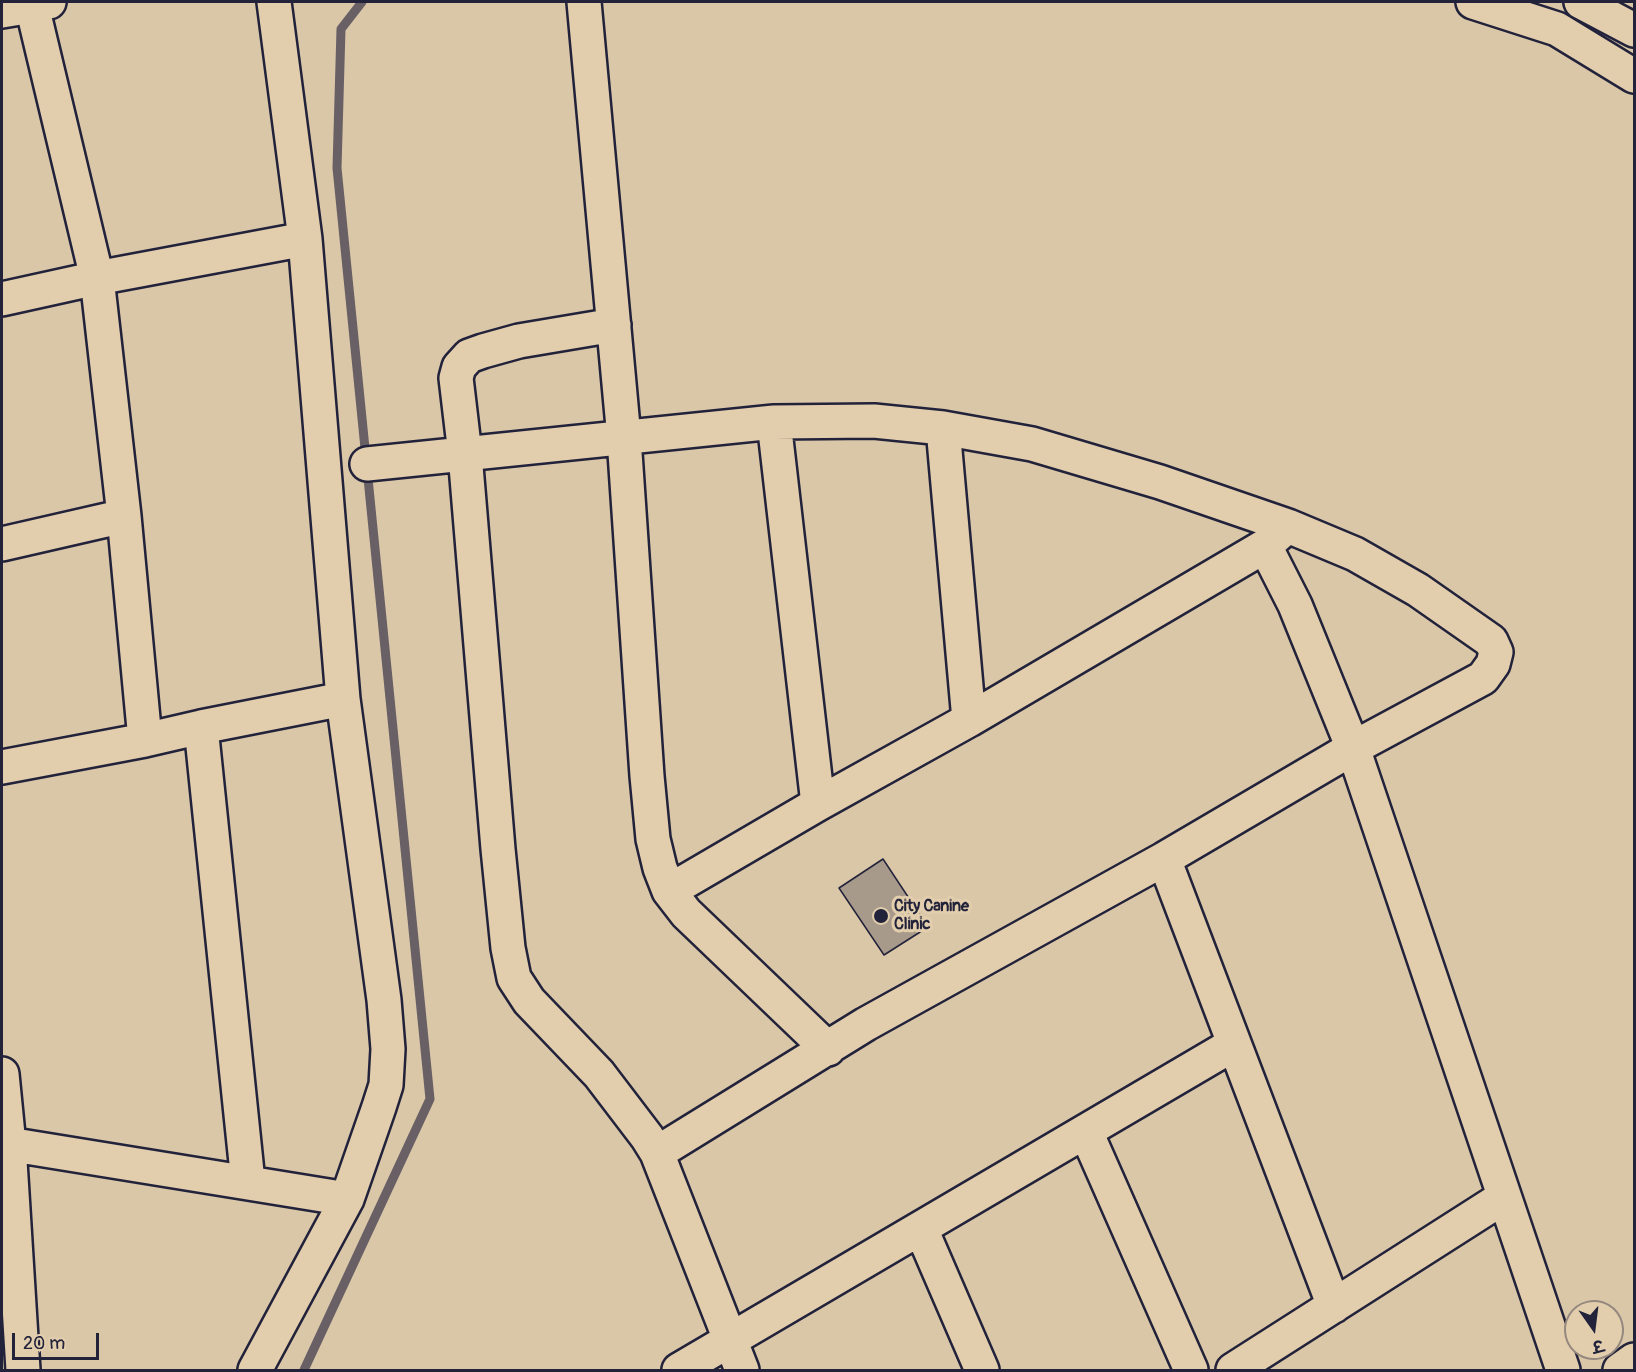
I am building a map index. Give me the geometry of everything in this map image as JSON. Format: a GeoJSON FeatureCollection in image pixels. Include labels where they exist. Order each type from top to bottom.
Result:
{"type":"FeatureCollection","features":[{"type":"Feature","properties":{"kind":"main road"},"geometry":{"type":"LineString","coordinates":[[255,1371],[347,1199],[380,1107],[386,1085],[388,1049],[384,1000],[343,699],[305,239],[274,2]]}},
{"type":"Feature","properties":{"kind":"main road"},"geometry":{"type":"LineString","coordinates":[[584,2],[624,438],[652,829],[660,868],[669,891],[686,913],[828,1049]]}},
{"type":"Feature","properties":{"kind":"main road"},"geometry":{"type":"LineString","coordinates":[[1473,2],[1557,29],[1635,76]]}},
{"type":"Feature","properties":{"kind":"main road"},"geometry":{"type":"LineString","coordinates":[[1581,2],[1635,30]]}},
{"type":"Feature","properties":{"kind":"main road"},"geometry":{"type":"LineString","coordinates":[[28,6],[98,278],[145,740]]}},
{"type":"Feature","properties":{"kind":"main road"},"geometry":{"type":"LineString","coordinates":[[2,299],[98,278],[305,239]]}},
{"type":"Feature","properties":{"kind":"main road"},"geometry":{"type":"LineString","coordinates":[[614,325],[519,341],[469,356],[459,367],[456,378],[465,454],[508,948],[514,978],[529,1001],[599,1074],[647,1137],[657,1154],[742,1371]]}},
{"type":"Feature","properties":{"kind":"main road"},"geometry":{"type":"LineString","coordinates":[[367,464],[774,422],[874,421],[943,428],[1032,444],[1160,482],[1277,536],[1355,554],[1418,590],[1491,641],[1496,652],[1493,664],[1483,678],[1353,748],[1164,859],[866,1024],[657,1154]]}},
{"type":"Feature","properties":{"kind":"main road"},"geometry":{"type":"LineString","coordinates":[[774,422],[818,804]]}},
{"type":"Feature","properties":{"kind":"main road"},"geometry":{"type":"LineString","coordinates":[[943,428],[969,720]]}},
{"type":"Feature","properties":{"kind":"main road"},"geometry":{"type":"LineString","coordinates":[[2,544],[124,516]]}},
{"type":"Feature","properties":{"kind":"main road"},"geometry":{"type":"LineString","coordinates":[[669,891],[969,720],[1277,536]]}},
{"type":"Feature","properties":{"kind":"main road"},"geometry":{"type":"LineString","coordinates":[[1277,536],[1295,605],[1353,748],[1563,1371]]}},
{"type":"Feature","properties":{"kind":"main road"},"geometry":{"type":"LineString","coordinates":[[2,767],[343,699]]}},
{"type":"Feature","properties":{"kind":"main road"},"geometry":{"type":"LineString","coordinates":[[201,727],[248,1182]]}},
{"type":"Feature","properties":{"kind":"main road"},"geometry":{"type":"LineString","coordinates":[[1164,859],[1334,1306]]}},
{"type":"Feature","properties":{"kind":"main road"},"geometry":{"type":"LineString","coordinates":[[679,1371],[1234,1044]]}},
{"type":"Feature","properties":{"kind":"main road"},"geometry":{"type":"LineString","coordinates":[[2,1074],[5,1144],[23,1371]]}},
{"type":"Feature","properties":{"kind":"main road"},"geometry":{"type":"LineString","coordinates":[[1086,1132],[1191,1371]]}},
{"type":"Feature","properties":{"kind":"main road"},"geometry":{"type":"LineString","coordinates":[[5,1144],[347,1199]]}},
{"type":"Feature","properties":{"kind":"main road"},"geometry":{"type":"LineString","coordinates":[[1233,1371],[1504,1197]]}},
{"type":"Feature","properties":{"kind":"main road"},"geometry":{"type":"LineString","coordinates":[[921,1229],[981,1371]]}},
{"type":"Feature","properties":{"kind":"main road"},"geometry":{"type":"LineString","coordinates":[[1620,1371],[1635,1360]]}},
{"type":"Feature","properties":{"kind":"building"},"geometry":{"type":"Polygon","coordinates":[[[883,859],[928,927],[884,955],[839,888],[883,859]]]}},
{"type":"Feature","properties":{"kind":"waterway"},"geometry":{"type":"LineString","coordinates":[[304,1370],[430,1099],[337,168],[341,29],[362,2]]}},
{"type":"Feature","properties":{"kind":"place","name":"City Canine Clinic"},"geometry":{"type":"Point","coordinates":[881,916]}}]}
